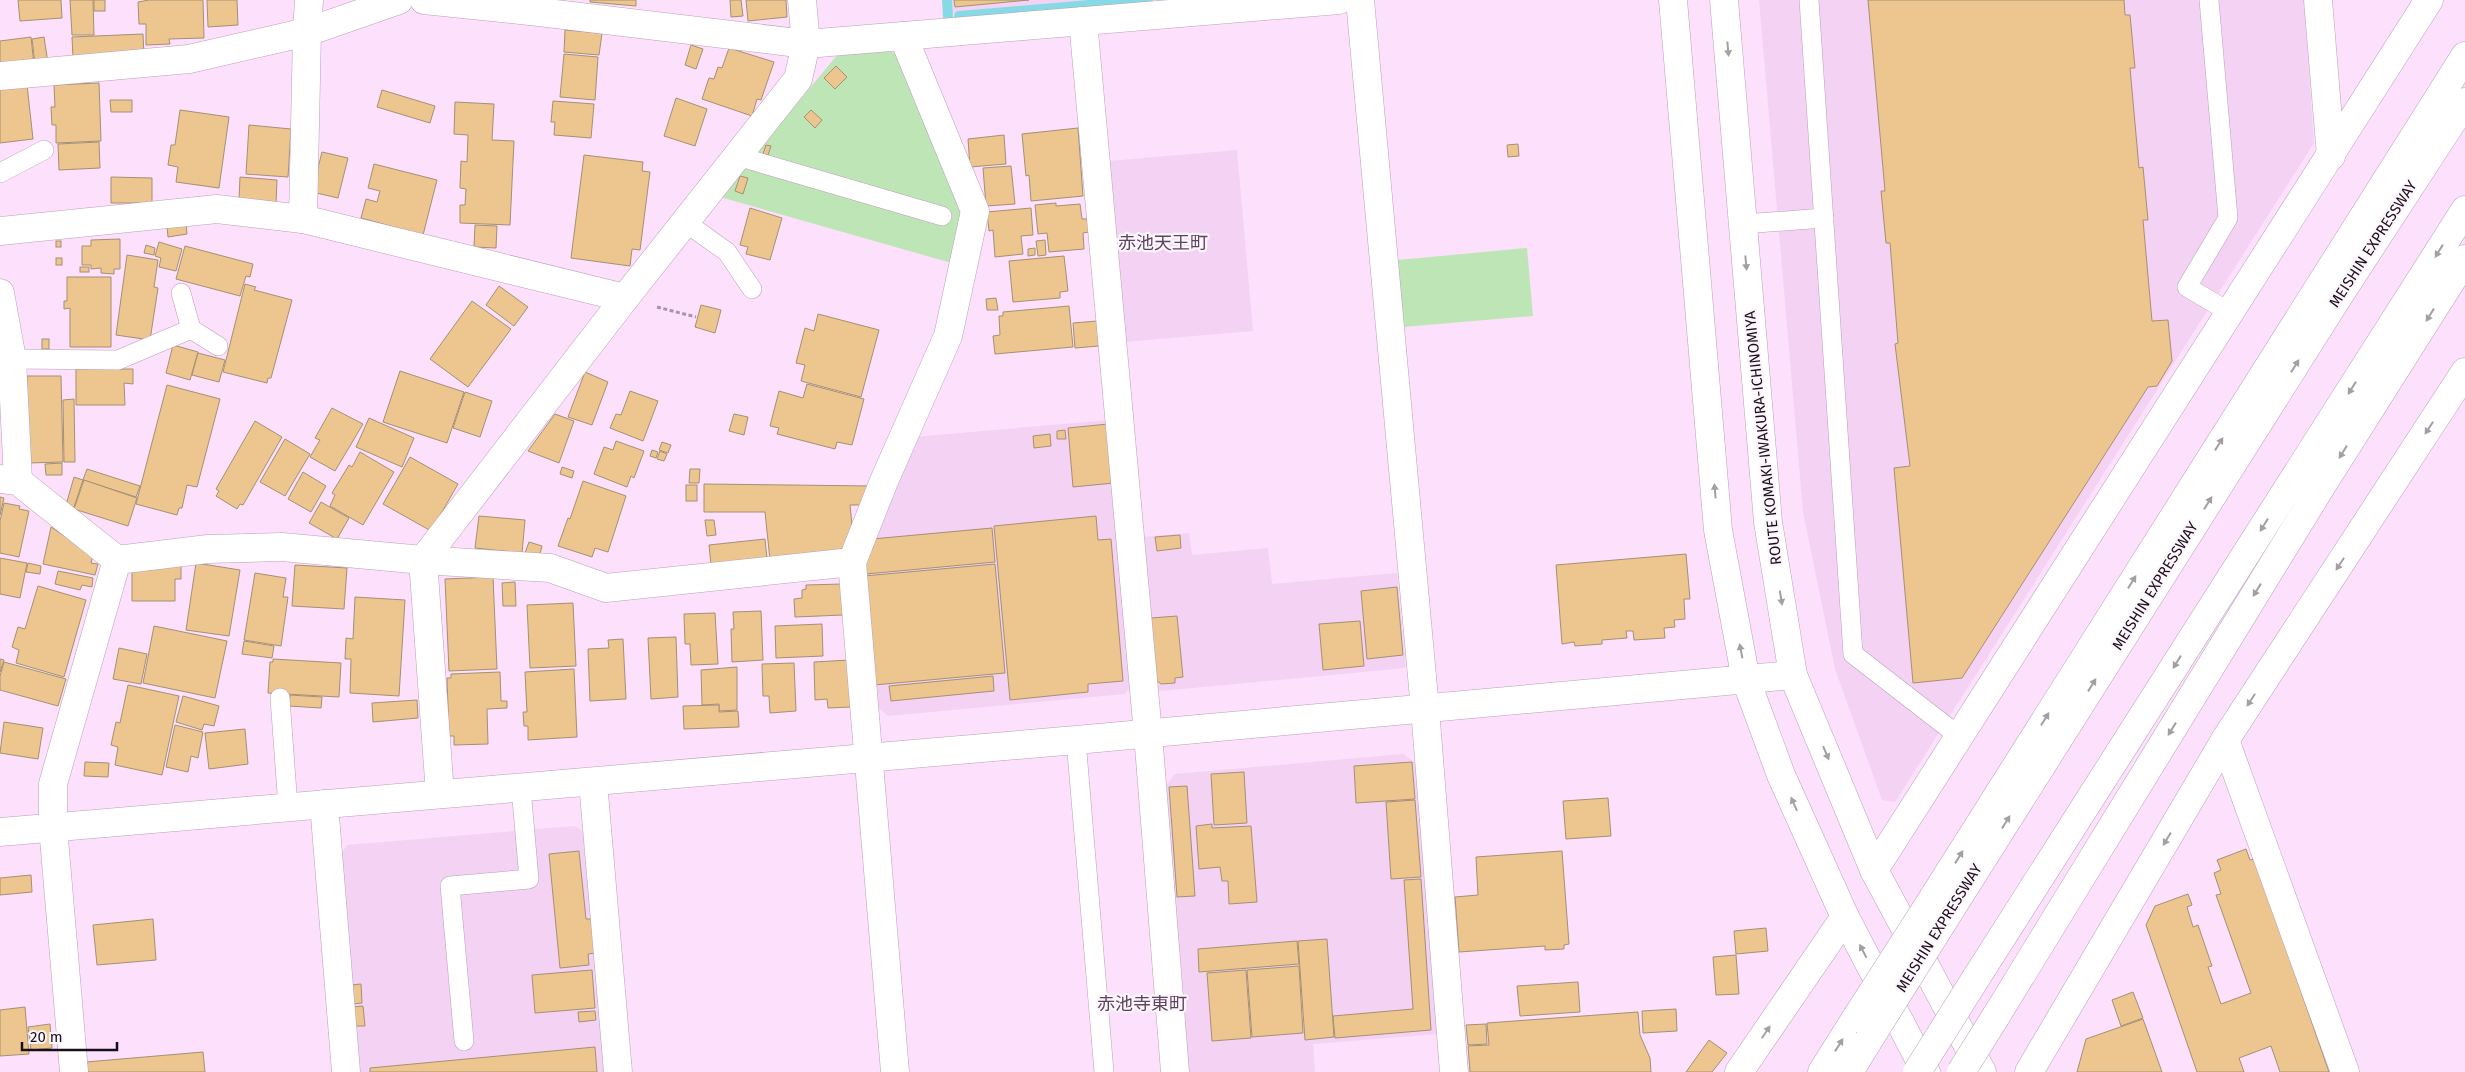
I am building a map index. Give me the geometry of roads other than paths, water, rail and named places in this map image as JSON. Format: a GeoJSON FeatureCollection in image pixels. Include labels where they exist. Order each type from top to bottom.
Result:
{"type":"FeatureCollection","features":[{"type":"Feature","properties":{"kind":"main road"},"geometry":{"type":"LineString","coordinates":[[304,219],[307,32],[310,0]]}},
{"type":"Feature","properties":{"kind":"main road"},"geometry":{"type":"LineString","coordinates":[[0,76],[189,59],[307,32],[399,0]]}},
{"type":"Feature","properties":{"kind":"main road"},"geometry":{"type":"LineString","coordinates":[[424,0],[540,6],[806,44],[1339,0]]}},
{"type":"Feature","properties":{"kind":"main road"},"geometry":{"type":"LineString","coordinates":[[440,794],[423,560],[625,298],[798,79],[806,44],[802,0]]}},
{"type":"Feature","properties":{"kind":"main road"},"geometry":{"type":"LineString","coordinates":[[1360,0],[1425,709],[1454,1072]]}},
{"type":"Feature","properties":{"kind":"main road"},"geometry":{"type":"LineString","coordinates":[[1673,0],[1718,530],[1746,680],[1781,775],[1845,917],[1926,1072]]}},
{"type":"Feature","properties":{"kind":"main road","name":"ROUTE KOMAKI-IWAKURA-ICHINOMIYA"},"geometry":{"type":"LineString","coordinates":[[1724,0],[1768,522],[1793,675],[1874,870],[1982,1072]]}},
{"type":"Feature","properties":{"kind":"main road"},"geometry":{"type":"LineString","coordinates":[[2318,0],[2332,156]]}},
{"type":"Feature","properties":{"kind":"main road"},"geometry":{"type":"LineString","coordinates":[[1874,870],[2332,156],[2429,0]]}},
{"type":"Feature","properties":{"kind":"main road"},"geometry":{"type":"LineString","coordinates":[[1083,21],[1148,734],[1175,1072]]}},
{"type":"Feature","properties":{"kind":"main road"},"geometry":{"type":"LineString","coordinates":[[895,1072],[852,562],[884,481],[948,336],[975,211],[903,36]]}},
{"type":"Feature","properties":{"kind":"main road"},"geometry":{"type":"LineString","coordinates":[[1822,1072],[1862,1029],[1932,898],[2465,56]]}},
{"type":"Feature","properties":{"kind":"main road","name":"MEISHIN EXPRESSWAY"},"geometry":{"type":"LineString","coordinates":[[1848,1072],[1862,1029],[1942,923],[2338,297],[2465,102]]}},
{"type":"Feature","properties":{"kind":"main road"},"geometry":{"type":"LineString","coordinates":[[0,231],[217,208],[304,219],[625,298]]}},
{"type":"Feature","properties":{"kind":"main road"},"geometry":{"type":"LineString","coordinates":[[1916,1072],[2465,210]]}},
{"type":"Feature","properties":{"kind":"main road"},"geometry":{"type":"LineString","coordinates":[[1962,1072],[2313,498],[2465,259]]}},
{"type":"Feature","properties":{"kind":"main road"},"geometry":{"type":"LineString","coordinates":[[0,293],[12,359],[9,480],[117,560],[208,549],[282,547],[423,560],[550,568],[606,588],[852,562]]}},
{"type":"Feature","properties":{"kind":"main road"},"geometry":{"type":"LineString","coordinates":[[2029,1072],[2225,740],[2457,402],[2465,372]]}},
{"type":"Feature","properties":{"kind":"main road"},"geometry":{"type":"LineString","coordinates":[[74,1072],[54,827],[53,784],[117,560]]}},
{"type":"Feature","properties":{"kind":"main road"},"geometry":{"type":"LineString","coordinates":[[0,832],[1148,734],[1793,675]]}},
{"type":"Feature","properties":{"kind":"main road"},"geometry":{"type":"LineString","coordinates":[[2225,740],[2345,1072]]}},
{"type":"Feature","properties":{"kind":"main road"},"geometry":{"type":"LineString","coordinates":[[593,782],[618,1072]]}},
{"type":"Feature","properties":{"kind":"main road"},"geometry":{"type":"LineString","coordinates":[[324,804],[346,1072]]}},
{"type":"Feature","properties":{"kind":"main road"},"geometry":{"type":"LineString","coordinates":[[1739,1072],[1845,917]]}},
{"type":"Feature","properties":{"kind":"lane"},"geometry":{"type":"LineString","coordinates":[[1809,0],[1853,654],[1960,737]]}},
{"type":"Feature","properties":{"kind":"lane"},"geometry":{"type":"LineString","coordinates":[[2209,0],[2228,218],[2187,287],[2231,313]]}},
{"type":"Feature","properties":{"kind":"lane"},"geometry":{"type":"LineString","coordinates":[[0,173],[44,150]]}},
{"type":"Feature","properties":{"kind":"lane"},"geometry":{"type":"LineString","coordinates":[[737,156],[942,216]]}},
{"type":"Feature","properties":{"kind":"lane"},"geometry":{"type":"LineString","coordinates":[[1743,224],[1824,218]]}},
{"type":"Feature","properties":{"kind":"lane"},"geometry":{"type":"LineString","coordinates":[[685,222],[727,252],[752,289]]}},
{"type":"Feature","properties":{"kind":"lane"},"geometry":{"type":"LineString","coordinates":[[181,293],[192,329],[218,346]]}},
{"type":"Feature","properties":{"kind":"lane"},"geometry":{"type":"LineString","coordinates":[[12,359],[118,360],[192,329]]}},
{"type":"Feature","properties":{"kind":"lane"},"geometry":{"type":"LineString","coordinates":[[280,698],[288,807]]}},
{"type":"Feature","properties":{"kind":"lane"},"geometry":{"type":"LineString","coordinates":[[1076,740],[1104,1072]]}},
{"type":"Feature","properties":{"kind":"lane"},"geometry":{"type":"LineString","coordinates":[[464,1041],[450,886],[529,878],[521,788]]}},
{"type":"Feature","properties":{"kind":"waterway"},"geometry":{"type":"LineString","coordinates":[[947,0],[948,17]]}},
{"type":"Feature","properties":{"kind":"waterway"},"geometry":{"type":"LineString","coordinates":[[959,16],[1148,0]]}},
{"type":"Feature","properties":{"kind":"district","name":"赤池天王町"},"geometry":{"type":"Point","coordinates":[1163,243]}},
{"type":"Feature","properties":{"kind":"district","name":"赤池寺東町"},"geometry":{"type":"Point","coordinates":[1142,1004]}}]}
